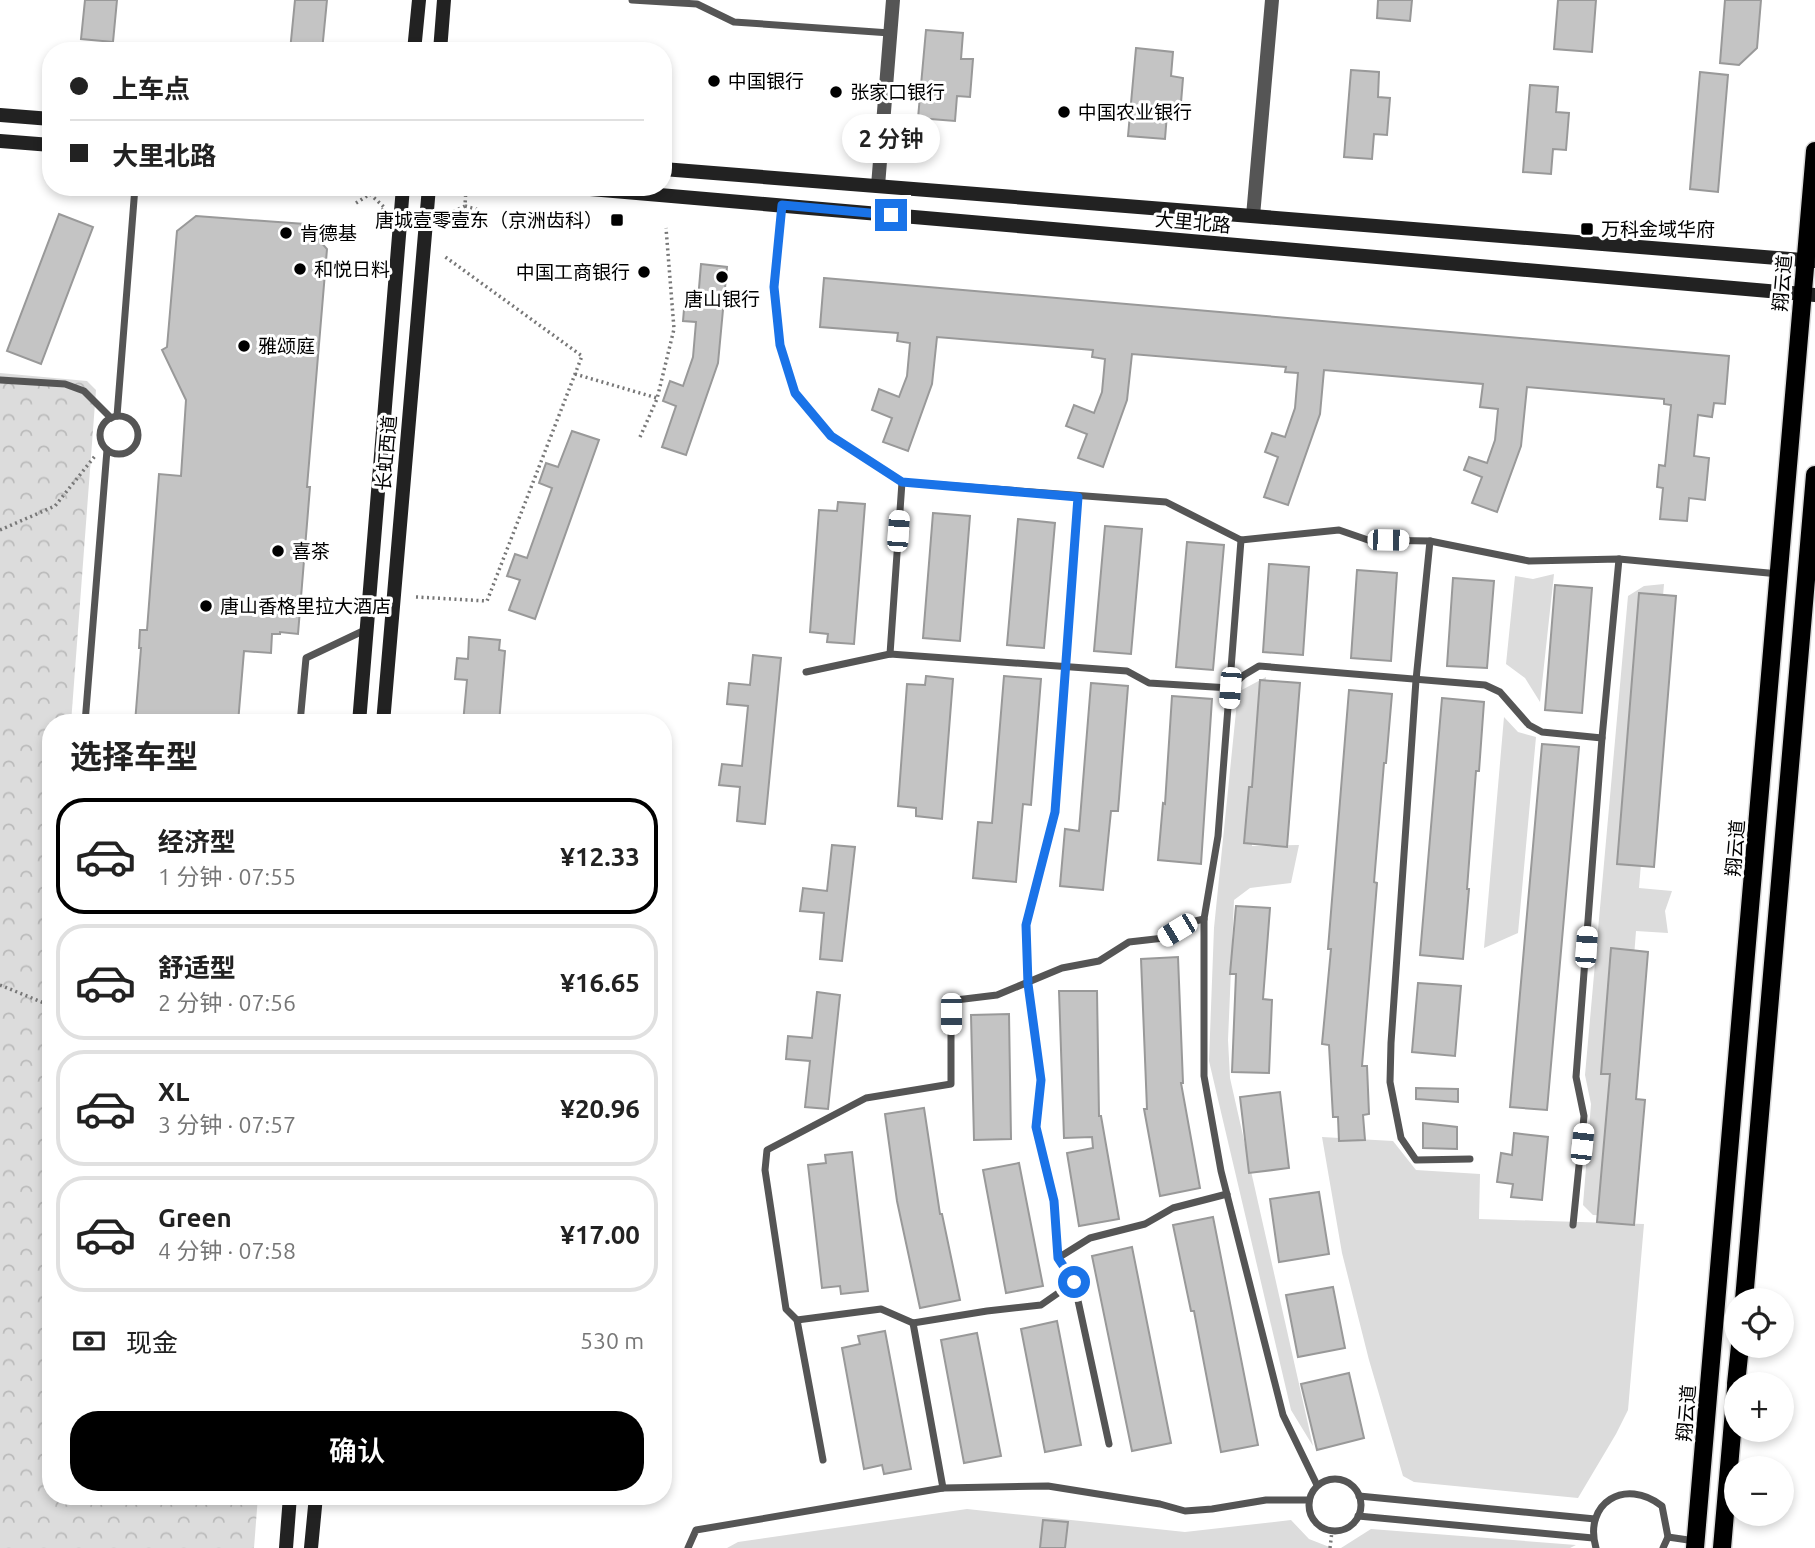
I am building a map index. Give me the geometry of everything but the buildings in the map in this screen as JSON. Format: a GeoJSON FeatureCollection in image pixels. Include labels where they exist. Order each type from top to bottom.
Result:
{"type":"FeatureCollection","features":[{"type":"Feature","properties":{"kind":"main road"},"geometry":{"type":"LineString","coordinates":[[415,42],[419,0]]}},
{"type":"Feature","properties":{"kind":"main road"},"geometry":{"type":"LineString","coordinates":[[441,42],[444,0]]}},
{"type":"Feature","properties":{"kind":"main road"},"geometry":{"type":"LineString","coordinates":[[0,115],[42,118]]}},
{"type":"Feature","properties":{"kind":"main road"},"geometry":{"type":"LineString","coordinates":[[0,141],[42,144]]}},
{"type":"Feature","properties":{"kind":"main road","name":"翔云道"},"geometry":{"type":"LineString","coordinates":[[1695,1544],[1780,574],[1808,295],[1815,151]]}},
{"type":"Feature","properties":{"kind":"main road","name":"大里北路"},"geometry":{"type":"LineString","coordinates":[[672,170],[1810,261]]}},
{"type":"Feature","properties":{"kind":"main road","name":"长虹西道"},"geometry":{"type":"LineString","coordinates":[[360,714],[402,196]]}},
{"type":"Feature","properties":{"kind":"main road","name":"长虹西道"},"geometry":{"type":"LineString","coordinates":[[384,714],[428,196]]}},
{"type":"Feature","properties":{"kind":"main road","name":"大里北路"},"geometry":{"type":"LineString","coordinates":[[672,196],[1808,295]]}},
{"type":"Feature","properties":{"kind":"main road"},"geometry":{"type":"LineString","coordinates":[[1745,1288],[1815,475]]}},
{"type":"Feature","properties":{"kind":"main road"},"geometry":{"type":"LineString","coordinates":[[1722,1548],[1731,1442]]}},
{"type":"Feature","properties":{"kind":"main road"},"geometry":{"type":"LineString","coordinates":[[286,1548],[289,1505]]}},
{"type":"Feature","properties":{"kind":"main road"},"geometry":{"type":"LineString","coordinates":[[311,1548],[315,1505]]}},
{"type":"Feature","properties":{"kind":"street"},"geometry":{"type":"LineString","coordinates":[[878,186],[893,0]]}},
{"type":"Feature","properties":{"kind":"street"},"geometry":{"type":"LineString","coordinates":[[1253,216],[1272,0]]}},
{"type":"Feature","properties":{"kind":"lane"},"geometry":{"type":"LineString","coordinates":[[632,0],[697,4],[734,22],[890,33]]}},
{"type":"Feature","properties":{"kind":"lane"},"geometry":{"type":"LineString","coordinates":[[0,380],[65,384],[84,391],[114,417],[129,419],[133,423],[138,434],[134,446],[124,453],[113,453],[103,445],[100,433],[102,427],[114,417],[134,196]]}},
{"type":"Feature","properties":{"kind":"lane"},"geometry":{"type":"LineString","coordinates":[[782,205],[774,287],[780,345],[795,393],[831,436],[902,482],[1166,502],[1241,540],[1339,530],[1368,540],[1430,541],[1529,561],[1619,559],[1780,574]]}},
{"type":"Feature","properties":{"kind":"lane"},"geometry":{"type":"LineString","coordinates":[[86,714],[107,450]]}},
{"type":"Feature","properties":{"kind":"lane"},"geometry":{"type":"LineString","coordinates":[[890,653],[902,482]]}},
{"type":"Feature","properties":{"kind":"lane"},"geometry":{"type":"LineString","coordinates":[[1078,497],[1055,812],[1026,925],[1028,984],[1041,1080],[1036,1127],[1054,1201],[1058,1258],[1074,1282],[1109,1444]]}},
{"type":"Feature","properties":{"kind":"lane"},"geometry":{"type":"LineString","coordinates":[[1241,540],[1218,836],[1205,919],[1204,1076],[1221,1171],[1283,1415],[1317,1485]]}},
{"type":"Feature","properties":{"kind":"lane"},"geometry":{"type":"LineString","coordinates":[[1430,541],[1416,680],[1390,1082],[1401,1138],[1416,1160],[1471,1159]]}},
{"type":"Feature","properties":{"kind":"lane"},"geometry":{"type":"LineString","coordinates":[[1573,1225],[1584,1116],[1576,1077],[1602,738],[1619,559]]}},
{"type":"Feature","properties":{"kind":"lane"},"geometry":{"type":"LineString","coordinates":[[301,714],[306,658],[365,630]]}},
{"type":"Feature","properties":{"kind":"lane"},"geometry":{"type":"LineString","coordinates":[[806,672],[890,653],[1127,671],[1149,683],[1230,688],[1244,674],[1259,666],[1485,685],[1500,692],[1529,725],[1542,732],[1602,738]]}},
{"type":"Feature","properties":{"kind":"lane"},"geometry":{"type":"LineString","coordinates":[[823,1460],[797,1320],[786,1310],[765,1170],[768,1150],[866,1098],[951,1084],[951,1014],[956,1000],[997,995],[1062,968],[1099,961],[1129,943],[1164,938],[1191,922],[1205,919]]}},
{"type":"Feature","properties":{"kind":"lane"},"geometry":{"type":"LineString","coordinates":[[1058,1258],[1090,1238],[1145,1224],[1173,1208],[1227,1194]]}},
{"type":"Feature","properties":{"kind":"lane"},"geometry":{"type":"LineString","coordinates":[[797,1320],[881,1309],[913,1323],[1041,1305],[1074,1282]]}},
{"type":"Feature","properties":{"kind":"lane"},"geometry":{"type":"LineString","coordinates":[[913,1323],[943,1488]]}},
{"type":"Feature","properties":{"kind":"lane"},"geometry":{"type":"LineString","coordinates":[[1341,1479],[1349,1483],[1360,1496],[1361,1510],[1354,1523],[1340,1531],[1324,1529],[1311,1517],[1309,1500],[1317,1485],[1324,1481],[1341,1479]]}},
{"type":"Feature","properties":{"kind":"lane"},"geometry":{"type":"LineString","coordinates":[[688,1548],[696,1530],[943,1488],[1048,1486],[1160,1504],[1185,1511],[1266,1500],[1309,1500]]}},
{"type":"Feature","properties":{"kind":"lane"},"geometry":{"type":"LineString","coordinates":[[1596,1548],[1593,1538],[1595,1519],[1602,1507],[1612,1498],[1625,1493],[1639,1493],[1651,1497],[1662,1506],[1668,1537],[1663,1548]]}},
{"type":"Feature","properties":{"kind":"lane"},"geometry":{"type":"LineString","coordinates":[[1360,1496],[1595,1519]]}},
{"type":"Feature","properties":{"kind":"lane"},"geometry":{"type":"LineString","coordinates":[[1358,1516],[1593,1538]]}},
{"type":"Feature","properties":{"kind":"lane"},"geometry":{"type":"LineString","coordinates":[[1668,1537],[1695,1544]]}},
{"type":"Feature","properties":{"kind":"path"},"geometry":{"type":"LineString","coordinates":[[356,203],[367,196]]}},
{"type":"Feature","properties":{"kind":"path"},"geometry":{"type":"LineString","coordinates":[[465,206],[479,210]]}},
{"type":"Feature","properties":{"kind":"path"},"geometry":{"type":"LineString","coordinates":[[379,220],[384,208]]}},
{"type":"Feature","properties":{"kind":"path"},"geometry":{"type":"LineString","coordinates":[[447,227],[448,214]]}},
{"type":"Feature","properties":{"kind":"path"},"geometry":{"type":"LineString","coordinates":[[640,437],[657,399],[674,329],[666,228]]}},
{"type":"Feature","properties":{"kind":"path"},"geometry":{"type":"LineString","coordinates":[[416,597],[487,601],[582,356],[444,256]]}},
{"type":"Feature","properties":{"kind":"path"},"geometry":{"type":"LineString","coordinates":[[575,374],[657,399]]}},
{"type":"Feature","properties":{"kind":"path"},"geometry":{"type":"LineString","coordinates":[[0,530],[55,506],[97,454]]}},
{"type":"Feature","properties":{"kind":"path"},"geometry":{"type":"LineString","coordinates":[[0,985],[42,1002]]}},
{"type":"Feature","properties":{"kind":"path"},"geometry":{"type":"LineString","coordinates":[[1330,1548],[1332,1531]]}},
{"type":"Feature","properties":{"kind":"green space"},"geometry":{"type":"Polygon","coordinates":[[[0,373],[87,381],[96,390],[72,714],[42,714],[42,1505],[257,1505],[254,1548],[0,1548],[0,373]]]}},
{"type":"Feature","properties":{"kind":"green space"},"geometry":{"type":"Polygon","coordinates":[[[1554,574],[1540,702],[1525,678],[1506,664],[1515,576],[1533,579],[1554,574]]]}},
{"type":"Feature","properties":{"kind":"green space"},"geometry":{"type":"Polygon","coordinates":[[[1664,584],[1639,888],[1672,891],[1665,911],[1668,933],[1636,931],[1614,1216],[1593,1215],[1583,1205],[1591,1104],[1585,1075],[1628,596],[1644,586],[1664,584]]]}},
{"type":"Feature","properties":{"kind":"green space"},"geometry":{"type":"Polygon","coordinates":[[[1266,677],[1252,846],[1299,845],[1291,883],[1250,888],[1234,900],[1228,1040],[1230,1078],[1313,1446],[1291,1410],[1209,1061],[1214,928],[1238,692],[1266,677]]]}},
{"type":"Feature","properties":{"kind":"green space"},"geometry":{"type":"Polygon","coordinates":[[[1504,717],[1518,732],[1536,737],[1518,933],[1484,948],[1504,717]]]}},
{"type":"Feature","properties":{"kind":"green space"},"geometry":{"type":"Polygon","coordinates":[[[1322,1137],[1393,1141],[1416,1170],[1480,1174],[1479,1219],[1644,1224],[1628,1410],[1578,1498],[1414,1482],[1403,1476],[1369,1360],[1342,1253],[1322,1137]]]}},
{"type":"Feature","properties":{"kind":"green space"},"geometry":{"type":"Polygon","coordinates":[[[967,1509],[1185,1532],[1291,1520],[1309,1539],[1332,1548],[727,1548],[738,1542],[967,1509]]]}},
{"type":"Feature","properties":{"kind":"green space"},"geometry":{"type":"Polygon","coordinates":[[[1371,1529],[1576,1545],[1570,1548],[1341,1548],[1371,1529]]]}},
{"type":"Feature","properties":{"kind":"place","name":"中国银行"},"geometry":{"type":"Point","coordinates":[714,81]}},
{"type":"Feature","properties":{"kind":"place","name":"张家口银行"},"geometry":{"type":"Point","coordinates":[836,92]}},
{"type":"Feature","properties":{"kind":"place","name":"中国农业银行"},"geometry":{"type":"Point","coordinates":[1064,112]}},
{"type":"Feature","properties":{"kind":"place","name":"唐城壹零壹东（京洲齿科）"},"geometry":{"type":"Point","coordinates":[617,220]}},
{"type":"Feature","properties":{"kind":"place","name":"万科金域华府"},"geometry":{"type":"Point","coordinates":[1587,229]}},
{"type":"Feature","properties":{"kind":"place","name":"肯德基"},"geometry":{"type":"Point","coordinates":[286,233]}},
{"type":"Feature","properties":{"kind":"place","name":"和悦日料"},"geometry":{"type":"Point","coordinates":[300,269]}},
{"type":"Feature","properties":{"kind":"place","name":"中国工商银行"},"geometry":{"type":"Point","coordinates":[644,272]}},
{"type":"Feature","properties":{"kind":"place","name":"唐山银行"},"geometry":{"type":"Point","coordinates":[722,277]}},
{"type":"Feature","properties":{"kind":"place","name":"雅颂庭"},"geometry":{"type":"Point","coordinates":[244,346]}},
{"type":"Feature","properties":{"kind":"place","name":"喜茶"},"geometry":{"type":"Point","coordinates":[278,551]}},
{"type":"Feature","properties":{"kind":"place","name":"唐山香格里拉大酒店"},"geometry":{"type":"Point","coordinates":[206,606]}},
{"type":"Feature","properties":{"kind":"route"},"geometry":{"type":"LineString","coordinates":[[891,215],[782,205],[774,287],[780,345],[795,393],[831,436],[902,482],[1078,497],[1055,812],[1026,925],[1028,984],[1041,1080],[1036,1127],[1054,1201],[1058,1258],[1074,1282]]}}]}
